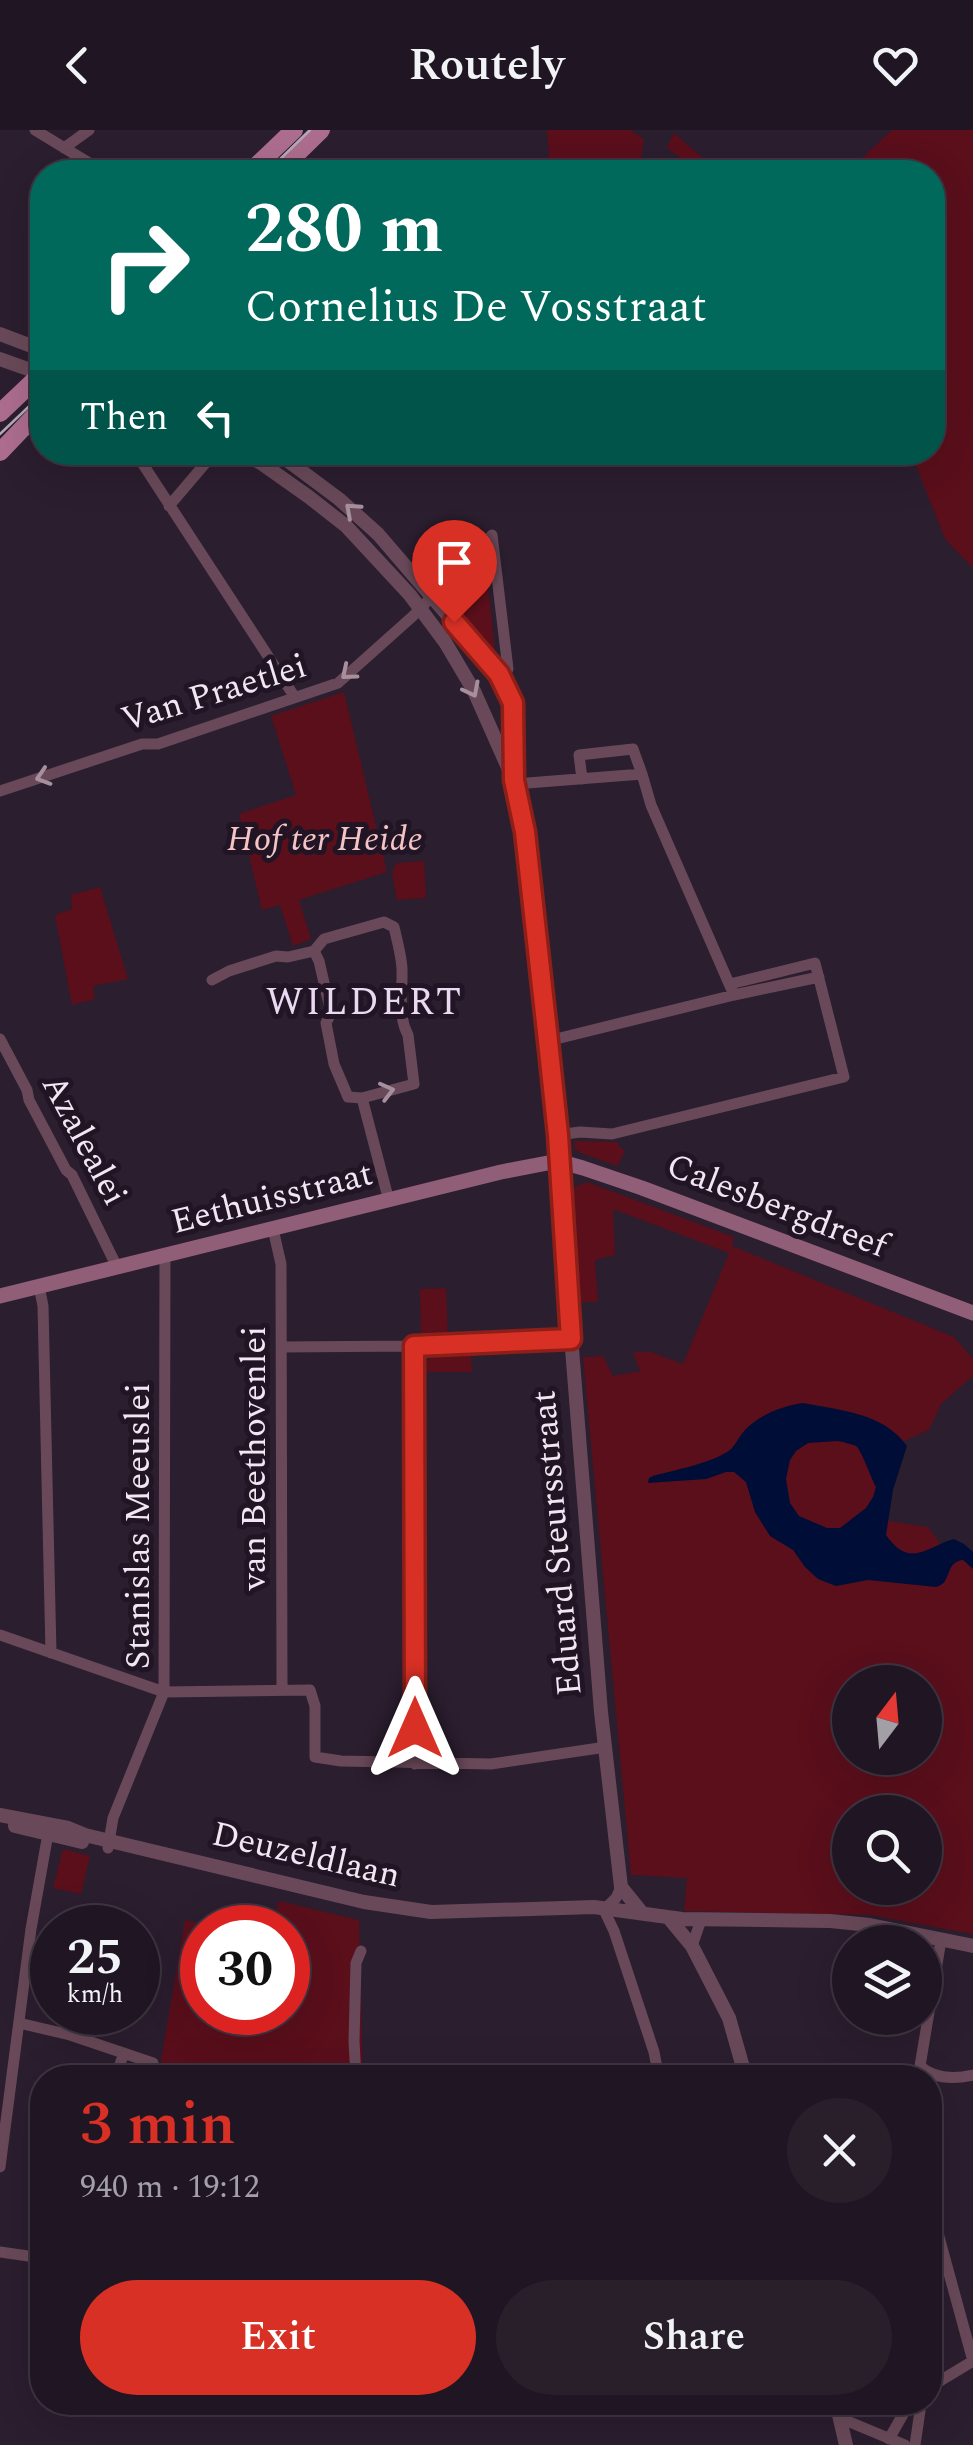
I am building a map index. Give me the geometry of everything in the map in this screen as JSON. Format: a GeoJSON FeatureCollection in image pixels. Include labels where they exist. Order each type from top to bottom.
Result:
{"type":"FeatureCollection","features":[{"type":"Feature","properties":{"kind":"main road"},"geometry":{"type":"LineString","coordinates":[[263,160],[294,130]]}},
{"type":"Feature","properties":{"kind":"main road"},"geometry":{"type":"LineString","coordinates":[[290,160],[321,130]]}},
{"type":"Feature","properties":{"kind":"main road"},"geometry":{"type":"LineString","coordinates":[[0,413],[30,384]]}},
{"type":"Feature","properties":{"kind":"main road"},"geometry":{"type":"LineString","coordinates":[[0,452],[30,421]]}},
{"type":"Feature","properties":{"kind":"main road","name":"Eethuisstraat"},"geometry":{"type":"LineString","coordinates":[[0,1296],[501,1172],[558,1162]]}},
{"type":"Feature","properties":{"kind":"main road","name":"Calesbergdreef"},"geometry":{"type":"LineString","coordinates":[[558,1162],[642,1188],[973,1313]]}},
{"type":"Feature","properties":{"kind":"street"},"geometry":{"type":"LineString","coordinates":[[35,130],[84,160]]}},
{"type":"Feature","properties":{"kind":"street"},"geometry":{"type":"LineString","coordinates":[[64,148],[89,130]]}},
{"type":"Feature","properties":{"kind":"street"},"geometry":{"type":"LineString","coordinates":[[0,334],[30,345]]}},
{"type":"Feature","properties":{"kind":"street"},"geometry":{"type":"LineString","coordinates":[[0,358],[30,369]]}},
{"type":"Feature","properties":{"kind":"street"},"geometry":{"type":"LineString","coordinates":[[143,465],[294,696]]}},
{"type":"Feature","properties":{"kind":"street"},"geometry":{"type":"LineString","coordinates":[[170,506],[204,465]]}},
{"type":"Feature","properties":{"kind":"street"},"geometry":{"type":"LineString","coordinates":[[264,465],[346,526],[420,608],[474,691],[514,782]]}},
{"type":"Feature","properties":{"kind":"street"},"geometry":{"type":"LineString","coordinates":[[295,465],[378,534],[499,674],[513,703],[514,782]]}},
{"type":"Feature","properties":{"kind":"street"},"geometry":{"type":"LineString","coordinates":[[432,596],[492,535],[508,669]]}},
{"type":"Feature","properties":{"kind":"street","name":"Van Praetlei"},"geometry":{"type":"LineString","coordinates":[[0,791],[142,744],[158,744],[277,706],[294,696],[338,683],[432,596]]}},
{"type":"Feature","properties":{"kind":"street"},"geometry":{"type":"LineString","coordinates":[[582,779],[579,755],[632,750],[732,989]]}},
{"type":"Feature","properties":{"kind":"street"},"geometry":{"type":"LineString","coordinates":[[514,782],[642,774]]}},
{"type":"Feature","properties":{"kind":"street","name":"Eduard Steursstraat"},"geometry":{"type":"LineString","coordinates":[[514,782],[525,832],[558,1135],[600,1693],[621,1887]]}},
{"type":"Feature","properties":{"kind":"street"},"geometry":{"type":"LineString","coordinates":[[212,980],[276,956],[314,951],[324,940],[384,922],[394,926],[414,1084],[362,1098],[348,1096],[334,1064],[326,1024],[331,1013],[314,951]]}},
{"type":"Feature","properties":{"kind":"street"},"geometry":{"type":"LineString","coordinates":[[548,1041],[732,989],[820,977],[844,1077],[612,1134],[558,1135]]}},
{"type":"Feature","properties":{"kind":"street","name":"Azalealei"},"geometry":{"type":"LineString","coordinates":[[0,1039],[4,1054],[27,1090],[117,1267]]}},
{"type":"Feature","properties":{"kind":"street"},"geometry":{"type":"LineString","coordinates":[[362,1098],[389,1201]]}},
{"type":"Feature","properties":{"kind":"street","name":"van Beethovenlei"},"geometry":{"type":"LineString","coordinates":[[273,1229],[281,1264],[282,1689]]}},
{"type":"Feature","properties":{"kind":"street","name":"Stanislas Meeuslei"},"geometry":{"type":"LineString","coordinates":[[109,1844],[113,1818],[164,1692],[165,1254]]}},
{"type":"Feature","properties":{"kind":"street"},"geometry":{"type":"LineString","coordinates":[[39,1286],[43,1306],[51,1653]]}},
{"type":"Feature","properties":{"kind":"street"},"geometry":{"type":"LineString","coordinates":[[282,1347],[571,1339]]}},
{"type":"Feature","properties":{"kind":"street"},"geometry":{"type":"LineString","coordinates":[[414,1346],[415,1764]]}},
{"type":"Feature","properties":{"kind":"street"},"geometry":{"type":"LineString","coordinates":[[0,1635],[164,1692],[310,1690],[316,1706],[315,1757],[415,1764],[491,1764],[606,1748]]}},
{"type":"Feature","properties":{"kind":"street","name":"Deuzeldlaan"},"geometry":{"type":"LineString","coordinates":[[0,1819],[374,1911],[445,1921],[466,1916],[594,1908],[668,1918],[870,1925]]}},
{"type":"Feature","properties":{"kind":"street"},"geometry":{"type":"LineString","coordinates":[[0,2168],[31,1929],[49,1829]]}},
{"type":"Feature","properties":{"kind":"street"},"geometry":{"type":"LineString","coordinates":[[642,1913],[621,1887],[604,1910],[656,2065]]}},
{"type":"Feature","properties":{"kind":"street"},"geometry":{"type":"LineString","coordinates":[[668,1918],[692,1946],[729,2018],[742,2065]]}},
{"type":"Feature","properties":{"kind":"street"},"geometry":{"type":"LineString","coordinates":[[692,1946],[701,1920]]}},
{"type":"Feature","properties":{"kind":"street","name":"Deuzeldlaan"},"geometry":{"type":"LineString","coordinates":[[942,1940],[973,1946]]}},
{"type":"Feature","properties":{"kind":"street"},"geometry":{"type":"LineString","coordinates":[[355,2065],[356,1963],[361,1952]]}},
{"type":"Feature","properties":{"kind":"street"},"geometry":{"type":"LineString","coordinates":[[19,2023],[70,2035],[153,2063]]}},
{"type":"Feature","properties":{"kind":"street"},"geometry":{"type":"LineString","coordinates":[[919,2065],[925,2035]]}},
{"type":"Feature","properties":{"kind":"street"},"geometry":{"type":"LineString","coordinates":[[120,2065],[124,2053]]}},
{"type":"Feature","properties":{"kind":"street"},"geometry":{"type":"LineString","coordinates":[[0,2056],[16,2055]]}},
{"type":"Feature","properties":{"kind":"street"},"geometry":{"type":"LineString","coordinates":[[942,2081],[973,2075]]}},
{"type":"Feature","properties":{"kind":"street"},"geometry":{"type":"LineString","coordinates":[[942,2077],[949,2078]]}},
{"type":"Feature","properties":{"kind":"street"},"geometry":{"type":"LineString","coordinates":[[942,2248],[973,2361],[942,2380]]}},
{"type":"Feature","properties":{"kind":"street"},"geometry":{"type":"LineString","coordinates":[[0,2252],[30,2256]]}},
{"type":"Feature","properties":{"kind":"street"},"geometry":{"type":"LineString","coordinates":[[839,2415],[846,2445]]}},
{"type":"Feature","properties":{"kind":"street"},"geometry":{"type":"LineString","coordinates":[[847,2415],[905,2445]]}},
{"type":"Feature","properties":{"kind":"street"},"geometry":{"type":"LineString","coordinates":[[890,2439],[903,2415]]}},
{"type":"Feature","properties":{"kind":"street"},"geometry":{"type":"LineString","coordinates":[[915,2445],[919,2415]]}},
{"type":"Feature","properties":{"kind":"green space"},"geometry":{"type":"Polygon","coordinates":[[[547,130],[631,130],[644,139],[641,160],[549,160],[547,130]]]}},
{"type":"Feature","properties":{"kind":"green space"},"geometry":{"type":"Polygon","coordinates":[[[892,130],[973,130],[973,568],[945,539],[916,465],[945,465],[945,160],[860,160],[892,130]]]}},
{"type":"Feature","properties":{"kind":"green space"},"geometry":{"type":"Polygon","coordinates":[[[674,133],[705,160],[683,160],[667,148],[674,133]]]}},
{"type":"Feature","properties":{"kind":"green space"},"geometry":{"type":"Polygon","coordinates":[[[485,560],[495,650],[490,653],[446,595],[485,560]]]}},
{"type":"Feature","properties":{"kind":"green space","name":"Hof ter Heide"},"geometry":{"type":"Polygon","coordinates":[[[344,692],[387,872],[299,900],[311,939],[293,946],[280,905],[262,910],[239,814],[296,795],[271,716],[344,692]]]}},
{"type":"Feature","properties":{"kind":"green space"},"geometry":{"type":"Polygon","coordinates":[[[424,861],[426,898],[397,900],[392,873],[396,863],[424,861]]]}},
{"type":"Feature","properties":{"kind":"green space"},"geometry":{"type":"Polygon","coordinates":[[[100,887],[128,979],[93,986],[95,999],[72,1005],[55,915],[72,909],[71,895],[100,887]]]}},
{"type":"Feature","properties":{"kind":"green space"},"geometry":{"type":"Polygon","coordinates":[[[575,1141],[616,1142],[625,1152],[617,1166],[581,1153],[574,1148],[575,1141]]]}},
{"type":"Feature","properties":{"kind":"green space"},"geometry":{"type":"Polygon","coordinates":[[[587,1182],[734,1237],[732,1246],[954,1337],[973,1359],[973,1376],[941,1404],[929,1430],[895,1445],[876,1519],[928,1527],[950,1557],[973,1553],[973,1934],[942,1928],[942,1925],[870,1915],[684,1911],[687,1878],[631,1875],[583,1357],[603,1356],[613,1376],[640,1371],[633,1352],[651,1352],[683,1364],[729,1253],[613,1209],[615,1255],[595,1260],[598,1302],[578,1302],[567,1190],[587,1182]]]}},
{"type":"Feature","properties":{"kind":"green space"},"geometry":{"type":"Polygon","coordinates":[[[446,1288],[448,1335],[421,1336],[420,1289],[446,1288]]]}},
{"type":"Feature","properties":{"kind":"green space"},"geometry":{"type":"Polygon","coordinates":[[[435,1356],[471,1356],[472,1372],[427,1372],[427,1360],[435,1356]]]}},
{"type":"Feature","properties":{"kind":"green space"},"geometry":{"type":"Polygon","coordinates":[[[63,1849],[90,1856],[81,1894],[53,1888],[63,1849]]]}},
{"type":"Feature","properties":{"kind":"green space"},"geometry":{"type":"Polygon","coordinates":[[[310,1908],[359,1920],[363,2065],[160,2065],[180,1949],[180,2035],[310,2035],[310,1908]]]}},
{"type":"Feature","properties":{"kind":"water"},"geometry":{"type":"Polygon","coordinates":[[[795,1404],[860,1415],[897,1435],[907,1446],[893,1490],[886,1535],[895,1546],[911,1553],[954,1539],[973,1552],[973,1569],[963,1560],[957,1562],[945,1581],[936,1587],[868,1580],[836,1586],[818,1579],[793,1550],[770,1536],[755,1512],[746,1482],[734,1472],[706,1479],[648,1483],[653,1476],[723,1455],[757,1420],[795,1404]],[[839,1441],[808,1443],[796,1451],[786,1479],[790,1503],[799,1516],[827,1528],[840,1528],[866,1508],[876,1487],[858,1448],[839,1441]]]}},
{"type":"Feature","properties":{"kind":"tram line"},"geometry":{"type":"LineString","coordinates":[[279,160],[310,130]]}},
{"type":"Feature","properties":{"kind":"tram line"},"geometry":{"type":"LineString","coordinates":[[0,434],[30,405]]}},
{"type":"Feature","properties":{"kind":"district","name":"WILDERT"},"geometry":{"type":"Point","coordinates":[365,1003]}},
{"type":"Feature","properties":{"kind":"route"},"geometry":{"type":"LineString","coordinates":[[415,1728],[414,1346],[571,1339],[558,1135],[525,832],[514,780],[513,703],[499,674],[454,622]]}}]}
